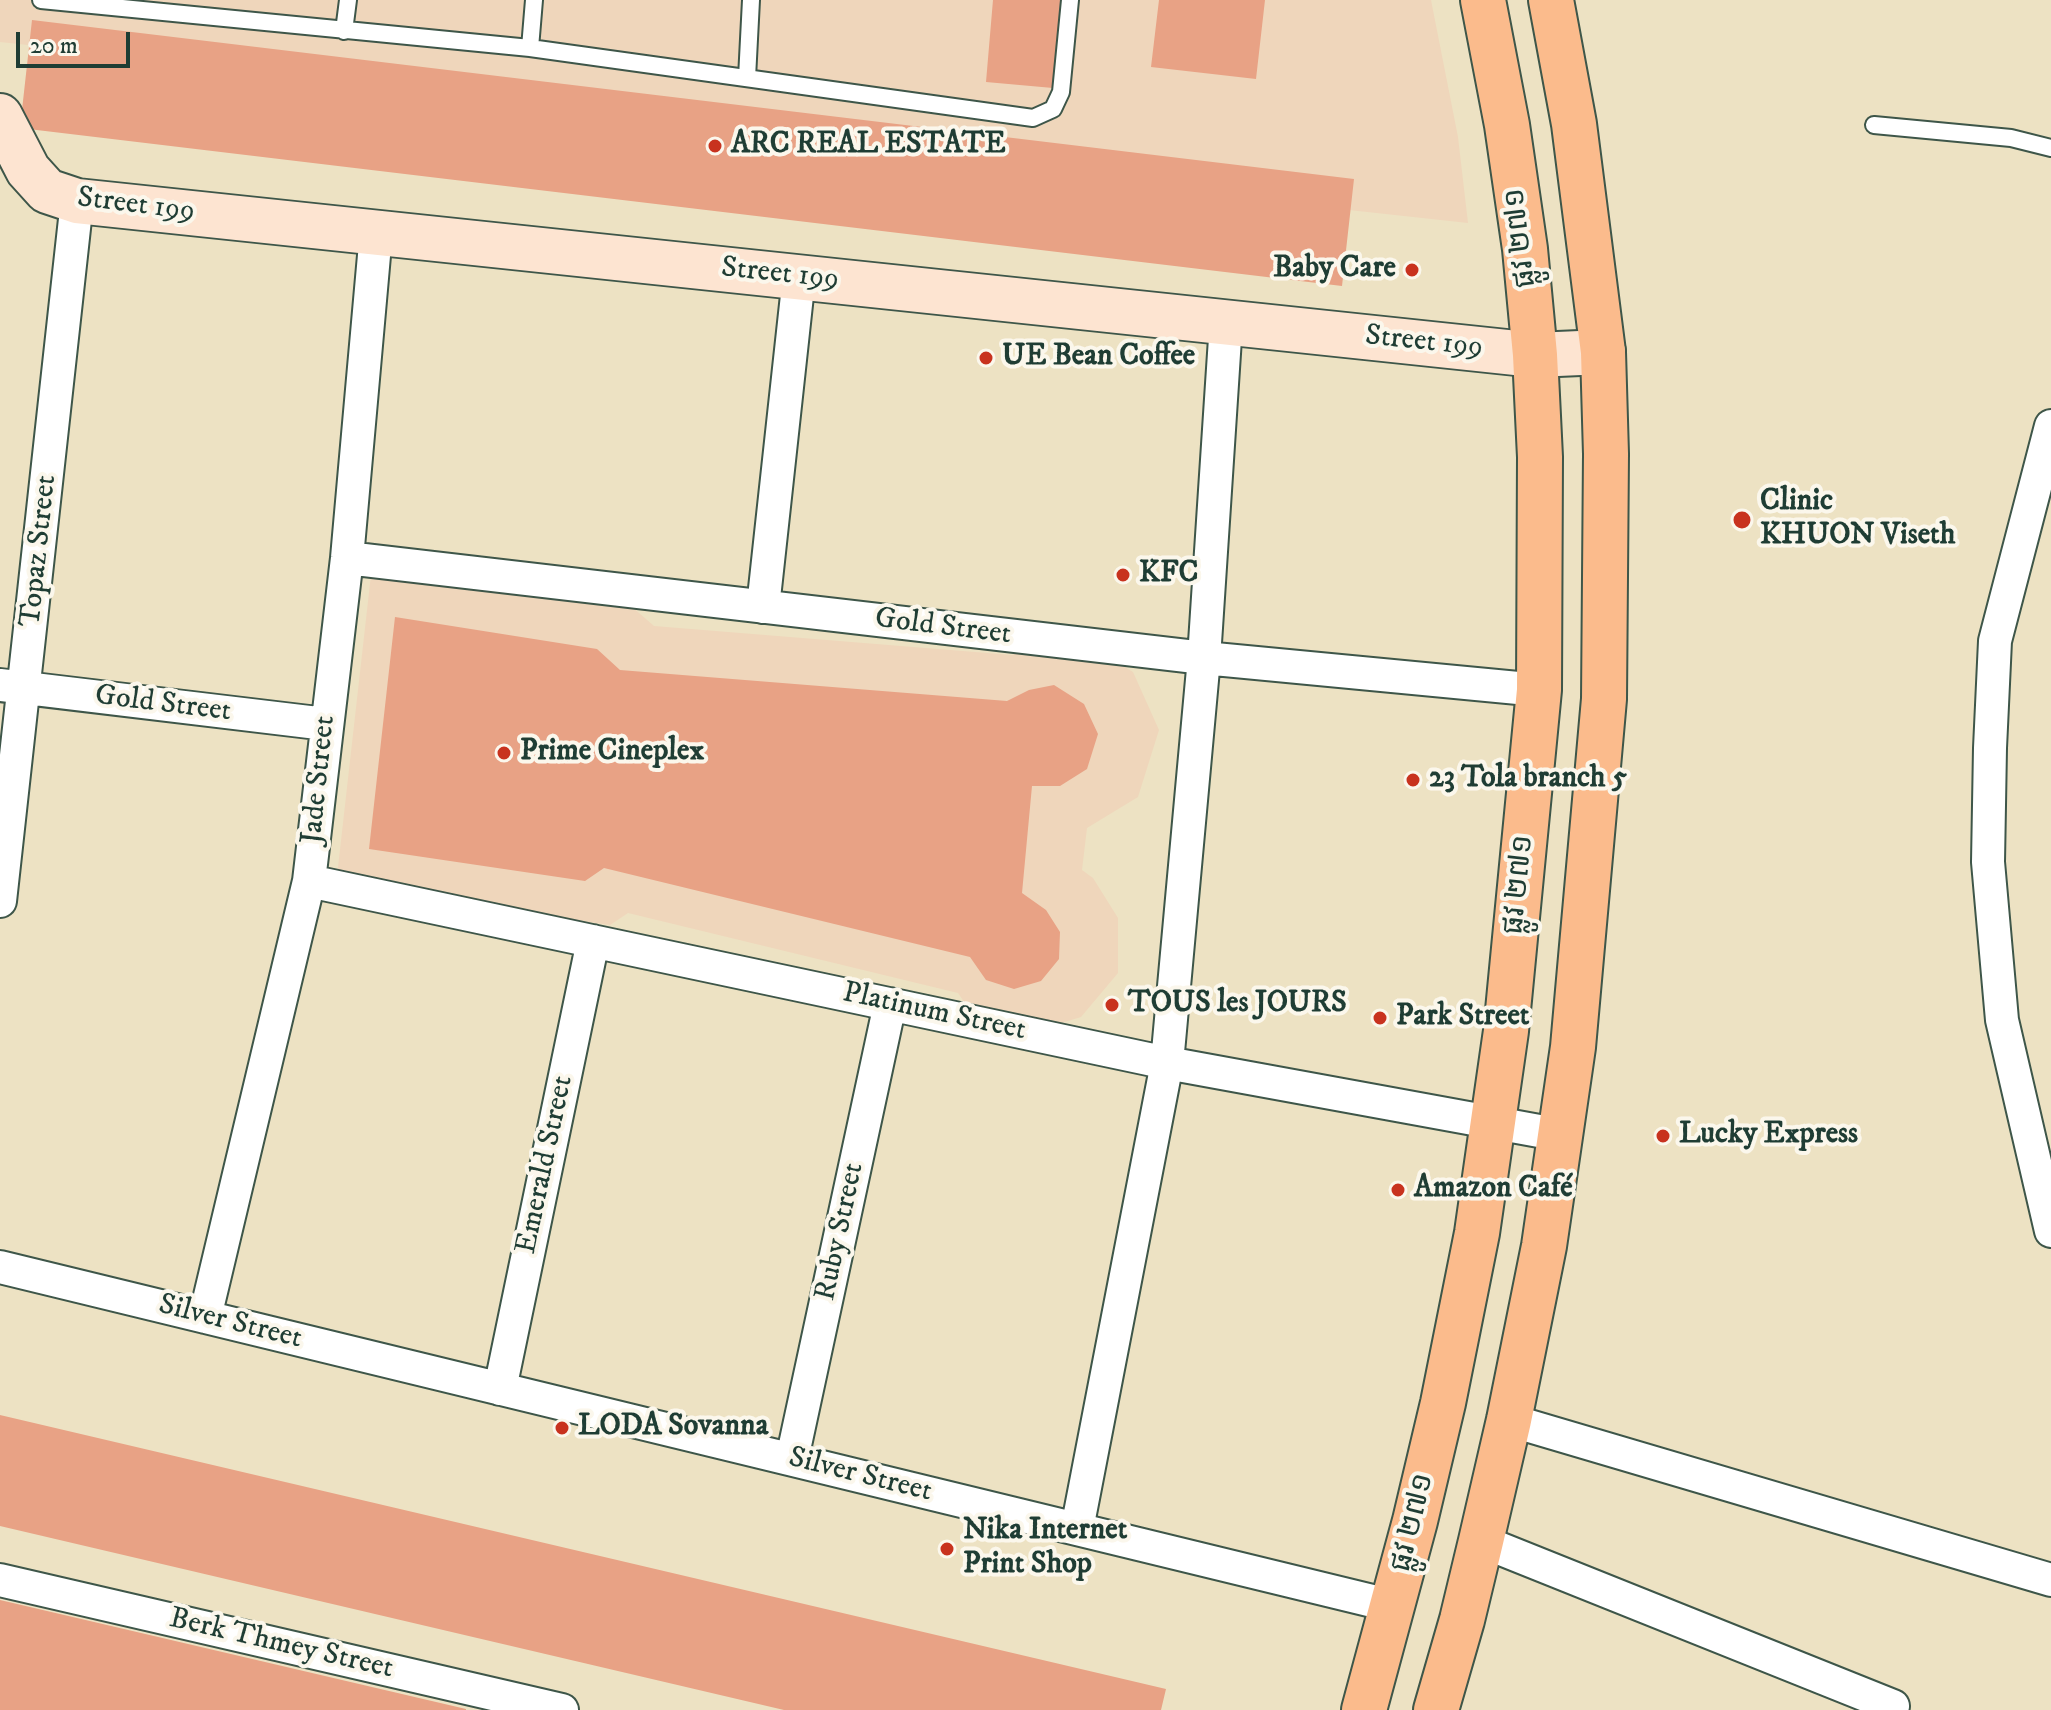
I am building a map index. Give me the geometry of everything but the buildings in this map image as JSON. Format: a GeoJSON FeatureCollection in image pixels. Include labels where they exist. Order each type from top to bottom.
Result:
{"type":"FeatureCollection","features":[{"type":"Feature","properties":{"kind":"main road","name":"ផ្លូវ ២៧១"},"geometry":{"type":"LineString","coordinates":[[1364,1710],[1443,1403],[1477,1233],[1506,1031],[1539,690],[1540,457],[1535,355],[1525,249],[1507,125],[1483,0]]}},
{"type":"Feature","properties":{"kind":"main road"},"geometry":{"type":"LineString","coordinates":[[1436,1710],[1481,1541],[1544,1246],[1573,1047],[1604,699],[1606,454],[1603,352],[1574,124],[1551,0]]}},
{"type":"Feature","properties":{"kind":"street","name":"Street 199"},"geometry":{"type":"LineString","coordinates":[[0,116],[28,170],[47,191],[77,201],[1535,355],[1603,352]]}},
{"type":"Feature","properties":{"kind":"street","name":"Topaz Street"},"geometry":{"type":"LineString","coordinates":[[0,901],[12,687],[77,201]]}},
{"type":"Feature","properties":{"kind":"street","name":"Jade Street"},"geometry":{"type":"LineString","coordinates":[[205,1317],[309,881],[347,558],[376,233]]}},
{"type":"Feature","properties":{"kind":"street"},"geometry":{"type":"LineString","coordinates":[[763,607],[799,277]]}},
{"type":"Feature","properties":{"kind":"street"},"geometry":{"type":"LineString","coordinates":[[1077,1529],[1167,1063],[1204,658],[1226,323]]}},
{"type":"Feature","properties":{"kind":"street"},"geometry":{"type":"LineString","coordinates":[[2051,426],[1995,641],[1988,862],[2002,1020],[2051,1231]]}},
{"type":"Feature","properties":{"kind":"street","name":"Gold Street"},"geometry":{"type":"LineString","coordinates":[[347,558],[1204,658],[1539,690]]}},
{"type":"Feature","properties":{"kind":"street","name":"Gold Street"},"geometry":{"type":"LineString","coordinates":[[12,687],[326,724]]}},
{"type":"Feature","properties":{"kind":"street","name":"Platinum Street"},"geometry":{"type":"LineString","coordinates":[[309,881],[1167,1063],[1561,1135]]}},
{"type":"Feature","properties":{"kind":"street","name":"Emerald Street"},"geometry":{"type":"LineString","coordinates":[[500,1389],[593,941]]}},
{"type":"Feature","properties":{"kind":"street","name":"Ruby Street"},"geometry":{"type":"LineString","coordinates":[[792,1459],[890,1004]]}},
{"type":"Feature","properties":{"kind":"street","name":"Silver Street"},"geometry":{"type":"LineString","coordinates":[[0,1267],[1393,1606]]}},
{"type":"Feature","properties":{"kind":"street"},"geometry":{"type":"LineString","coordinates":[[1509,1420],[2051,1580]]}},
{"type":"Feature","properties":{"kind":"street"},"geometry":{"type":"LineString","coordinates":[[1481,1541],[1893,1706]]}},
{"type":"Feature","properties":{"kind":"street","name":"Berk Thmey Street"},"geometry":{"type":"LineString","coordinates":[[0,1580],[562,1710]]}},
{"type":"Feature","properties":{"kind":"lane"},"geometry":{"type":"LineString","coordinates":[[41,0],[530,48],[1033,118],[1053,109],[1061,92],[1070,0]]}},
{"type":"Feature","properties":{"kind":"lane"},"geometry":{"type":"LineString","coordinates":[[344,31],[348,0]]}},
{"type":"Feature","properties":{"kind":"lane"},"geometry":{"type":"LineString","coordinates":[[530,48],[534,0]]}},
{"type":"Feature","properties":{"kind":"lane"},"geometry":{"type":"LineString","coordinates":[[747,78],[751,0]]}},
{"type":"Feature","properties":{"kind":"lane"},"geometry":{"type":"LineString","coordinates":[[1874,125],[2011,138],[2051,148]]}},
{"type":"Feature","properties":{"kind":"shaded area"},"geometry":{"type":"Polygon","coordinates":[[[0,0],[1431,0],[1458,137],[1468,223],[40,67],[28,45],[0,42],[0,0]]]}},
{"type":"Feature","properties":{"kind":"shaded area"},"geometry":{"type":"Polygon","coordinates":[[[372,566],[631,606],[654,626],[1012,655],[1029,646],[1077,638],[1133,672],[1159,730],[1138,797],[1087,828],[1082,870],[1093,878],[1118,918],[1118,973],[1081,1017],[1029,1033],[973,1015],[958,993],[628,913],[610,925],[336,885],[372,566]]]}},
{"type":"Feature","properties":{"kind":"place","name":"ARC REAL ESTATE"},"geometry":{"type":"Point","coordinates":[715,146]}},
{"type":"Feature","properties":{"kind":"place","name":"Baby Care"},"geometry":{"type":"Point","coordinates":[1412,270]}},
{"type":"Feature","properties":{"kind":"place","name":"UE Bean Coffee"},"geometry":{"type":"Point","coordinates":[986,358]}},
{"type":"Feature","properties":{"kind":"place","name":"Clinic KHUON Viseth"},"geometry":{"type":"Point","coordinates":[1742,520]}},
{"type":"Feature","properties":{"kind":"place","name":"KFC"},"geometry":{"type":"Point","coordinates":[1123,575]}},
{"type":"Feature","properties":{"kind":"place","name":"Prime Cineplex"},"geometry":{"type":"Point","coordinates":[504,753]}},
{"type":"Feature","properties":{"kind":"place","name":"23 Tola branch 5"},"geometry":{"type":"Point","coordinates":[1413,780]}},
{"type":"Feature","properties":{"kind":"place","name":"TOUS les JOURS"},"geometry":{"type":"Point","coordinates":[1112,1005]}},
{"type":"Feature","properties":{"kind":"place","name":"Park Street"},"geometry":{"type":"Point","coordinates":[1380,1018]}},
{"type":"Feature","properties":{"kind":"place","name":"Lucky Express"},"geometry":{"type":"Point","coordinates":[1663,1136]}},
{"type":"Feature","properties":{"kind":"place","name":"Amazon Café"},"geometry":{"type":"Point","coordinates":[1398,1190]}},
{"type":"Feature","properties":{"kind":"place","name":"LODA Sovanna"},"geometry":{"type":"Point","coordinates":[562,1428]}},
{"type":"Feature","properties":{"kind":"place","name":"Nika Internet Print Shop"},"geometry":{"type":"Point","coordinates":[947,1549]}}]}
